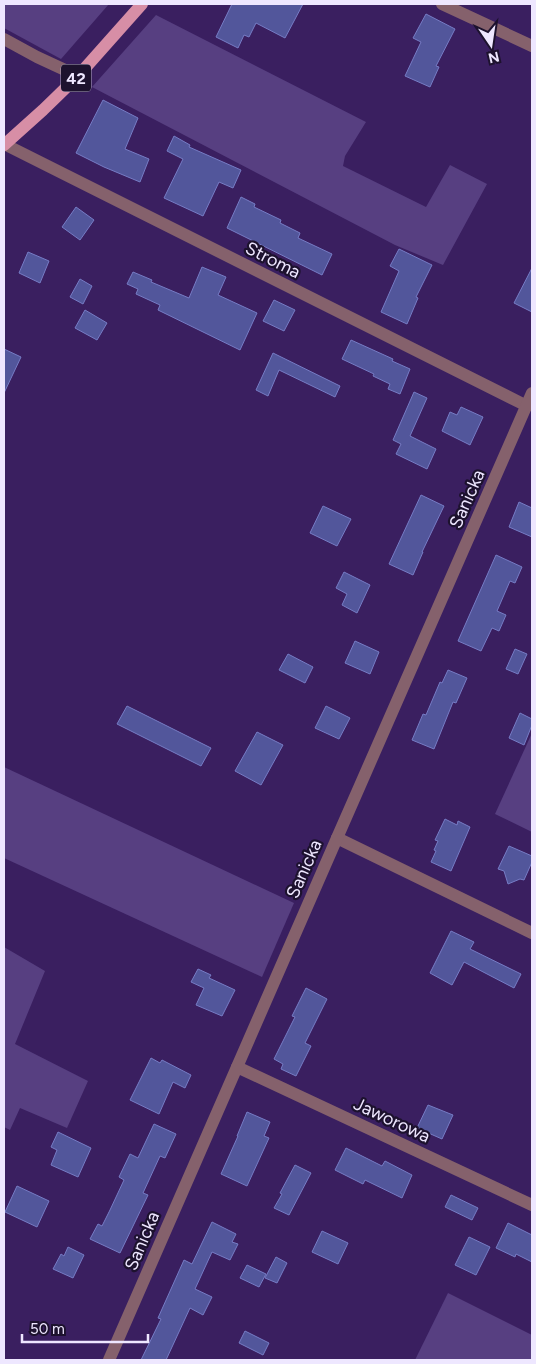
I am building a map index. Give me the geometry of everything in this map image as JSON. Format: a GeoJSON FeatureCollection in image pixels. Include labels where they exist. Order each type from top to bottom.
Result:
{"type":"FeatureCollection","features":[{"type":"Feature","properties":{"kind":"main road","name":"42"},"geometry":{"type":"LineString","coordinates":[[4,144],[78,76],[142,4]]}},
{"type":"Feature","properties":{"kind":"street"},"geometry":{"type":"LineString","coordinates":[[442,4],[532,46]]}},
{"type":"Feature","properties":{"kind":"street"},"geometry":{"type":"LineString","coordinates":[[4,39],[36,57],[78,76]]}},
{"type":"Feature","properties":{"kind":"street","name":"Stroma"},"geometry":{"type":"LineString","coordinates":[[4,144],[527,406]]}},
{"type":"Feature","properties":{"kind":"street","name":"Sanicka"},"geometry":{"type":"LineString","coordinates":[[110,1360],[532,393]]}},
{"type":"Feature","properties":{"kind":"street"},"geometry":{"type":"LineString","coordinates":[[337,838],[532,934]]}},
{"type":"Feature","properties":{"kind":"street","name":"Jaworowa"},"geometry":{"type":"LineString","coordinates":[[237,1067],[532,1205]]}},
{"type":"Feature","properties":{"kind":"shaded area"},"geometry":{"type":"Polygon","coordinates":[[[4,4],[109,4],[61,59],[4,28],[4,4]]]}},
{"type":"Feature","properties":{"kind":"shaded area"},"geometry":{"type":"Polygon","coordinates":[[[156,15],[366,122],[345,156],[343,166],[426,207],[450,165],[487,184],[443,265],[395,245],[92,87],[156,15]]]}},
{"type":"Feature","properties":{"kind":"shaded area"},"geometry":{"type":"Polygon","coordinates":[[[532,733],[532,832],[495,814],[532,733]]]}},
{"type":"Feature","properties":{"kind":"shaded area"},"geometry":{"type":"Polygon","coordinates":[[[4,767],[294,903],[262,977],[4,858],[4,767]]]}},
{"type":"Feature","properties":{"kind":"shaded area"},"geometry":{"type":"Polygon","coordinates":[[[4,947],[45,971],[15,1044],[88,1081],[67,1128],[20,1108],[10,1130],[4,1127],[4,947]]]}},
{"type":"Feature","properties":{"kind":"shaded area"},"geometry":{"type":"Polygon","coordinates":[[[448,1293],[532,1335],[532,1360],[415,1360],[448,1293]]]}},
{"type":"Feature","properties":{"kind":"building"},"geometry":{"type":"Polygon","coordinates":[[[232,4],[303,4],[285,38],[256,23],[249,37],[244,35],[238,48],[216,37],[232,4]]]}},
{"type":"Feature","properties":{"kind":"building"},"geometry":{"type":"Polygon","coordinates":[[[426,14],[455,29],[436,66],[439,67],[430,87],[405,76],[421,42],[413,38],[426,14]]]}},
{"type":"Feature","properties":{"kind":"building"},"geometry":{"type":"Polygon","coordinates":[[[103,100],[138,118],[125,149],[149,159],[140,182],[76,153],[103,100]]]}},
{"type":"Feature","properties":{"kind":"building"},"geometry":{"type":"Polygon","coordinates":[[[174,136],[190,145],[189,147],[241,170],[233,188],[219,182],[203,216],[164,198],[183,159],[167,151],[174,136]]]}},
{"type":"Feature","properties":{"kind":"building"},"geometry":{"type":"Polygon","coordinates":[[[241,197],[255,204],[254,207],[281,220],[280,223],[300,233],[298,238],[332,254],[322,275],[227,228],[241,197]]]}},
{"type":"Feature","properties":{"kind":"building"},"geometry":{"type":"Polygon","coordinates":[[[76,207],[94,220],[80,240],[62,227],[76,207]]]}},
{"type":"Feature","properties":{"kind":"building"},"geometry":{"type":"Polygon","coordinates":[[[399,249],[432,265],[416,297],[418,298],[407,324],[381,312],[399,271],[390,266],[399,249]]]}},
{"type":"Feature","properties":{"kind":"building"},"geometry":{"type":"Polygon","coordinates":[[[28,252],[49,261],[40,283],[19,273],[28,252]]]}},
{"type":"Feature","properties":{"kind":"building"},"geometry":{"type":"Polygon","coordinates":[[[202,267],[226,277],[218,295],[257,313],[240,350],[158,310],[160,305],[136,294],[138,289],[127,284],[133,272],[189,298],[202,267]]]}},
{"type":"Feature","properties":{"kind":"building"},"geometry":{"type":"Polygon","coordinates":[[[532,268],[532,312],[514,303],[532,268]]]}},
{"type":"Feature","properties":{"kind":"building"},"geometry":{"type":"Polygon","coordinates":[[[80,279],[92,286],[83,304],[70,297],[80,279]]]}},
{"type":"Feature","properties":{"kind":"building"},"geometry":{"type":"Polygon","coordinates":[[[274,300],[295,310],[284,331],[263,321],[274,300]]]}},
{"type":"Feature","properties":{"kind":"building"},"geometry":{"type":"Polygon","coordinates":[[[85,310],[107,323],[97,340],[75,328],[85,310]]]}},
{"type":"Feature","properties":{"kind":"building"},"geometry":{"type":"Polygon","coordinates":[[[351,340],[410,369],[400,394],[388,389],[390,384],[373,376],[374,374],[342,359],[351,340]]]}},
{"type":"Feature","properties":{"kind":"building"},"geometry":{"type":"Polygon","coordinates":[[[4,349],[21,357],[4,393],[4,349]]]}},
{"type":"Feature","properties":{"kind":"building"},"geometry":{"type":"Polygon","coordinates":[[[273,353],[340,386],[335,397],[279,370],[268,396],[256,390],[273,353]]]}},
{"type":"Feature","properties":{"kind":"building"},"geometry":{"type":"Polygon","coordinates":[[[414,392],[427,398],[410,436],[436,449],[427,469],[396,454],[401,444],[393,440],[414,392]]]}},
{"type":"Feature","properties":{"kind":"building"},"geometry":{"type":"Polygon","coordinates":[[[461,407],[483,417],[470,445],[442,431],[450,412],[457,415],[461,407]]]}},
{"type":"Feature","properties":{"kind":"building"},"geometry":{"type":"Polygon","coordinates":[[[421,495],[444,506],[413,575],[389,564],[421,495]]]}},
{"type":"Feature","properties":{"kind":"building"},"geometry":{"type":"Polygon","coordinates":[[[519,502],[532,508],[532,537],[509,527],[519,502]]]}},
{"type":"Feature","properties":{"kind":"building"},"geometry":{"type":"Polygon","coordinates":[[[323,506],[351,519],[337,546],[310,533],[323,506]]]}},
{"type":"Feature","properties":{"kind":"building"},"geometry":{"type":"Polygon","coordinates":[[[496,555],[522,567],[515,583],[510,581],[497,611],[506,615],[499,631],[492,628],[481,651],[458,641],[496,555]]]}},
{"type":"Feature","properties":{"kind":"building"},"geometry":{"type":"Polygon","coordinates":[[[344,572],[370,585],[357,613],[342,605],[347,594],[336,588],[344,572]]]}},
{"type":"Feature","properties":{"kind":"building"},"geometry":{"type":"Polygon","coordinates":[[[355,641],[379,652],[370,674],[345,663],[355,641]]]}},
{"type":"Feature","properties":{"kind":"building"},"geometry":{"type":"Polygon","coordinates":[[[515,649],[527,654],[518,674],[506,669],[515,649]]]}},
{"type":"Feature","properties":{"kind":"building"},"geometry":{"type":"Polygon","coordinates":[[[288,654],[313,667],[305,683],[279,670],[288,654]]]}},
{"type":"Feature","properties":{"kind":"building"},"geometry":{"type":"Polygon","coordinates":[[[448,670],[467,678],[456,703],[453,702],[434,749],[412,740],[423,714],[426,715],[440,682],[442,683],[448,670]]]}},
{"type":"Feature","properties":{"kind":"building"},"geometry":{"type":"Polygon","coordinates":[[[127,706],[211,748],[201,766],[117,724],[127,706]]]}},
{"type":"Feature","properties":{"kind":"building"},"geometry":{"type":"Polygon","coordinates":[[[326,706],[350,718],[339,739],[315,728],[326,706]]]}},
{"type":"Feature","properties":{"kind":"building"},"geometry":{"type":"Polygon","coordinates":[[[520,713],[532,719],[532,725],[524,745],[509,738],[520,713]]]}},
{"type":"Feature","properties":{"kind":"building"},"geometry":{"type":"Polygon","coordinates":[[[257,732],[283,745],[261,785],[235,771],[257,732]]]}},
{"type":"Feature","properties":{"kind":"building"},"geometry":{"type":"Polygon","coordinates":[[[445,819],[457,825],[458,821],[470,827],[451,871],[431,862],[438,841],[435,840],[445,819]]]}},
{"type":"Feature","properties":{"kind":"building"},"geometry":{"type":"Polygon","coordinates":[[[509,846],[532,856],[532,862],[524,880],[520,879],[508,884],[504,871],[498,869],[509,846]]]}},
{"type":"Feature","properties":{"kind":"building"},"geometry":{"type":"Polygon","coordinates":[[[451,931],[474,942],[470,949],[521,974],[514,988],[464,962],[452,985],[430,973],[451,931]]]}},
{"type":"Feature","properties":{"kind":"building"},"geometry":{"type":"Polygon","coordinates":[[[198,969],[211,975],[209,978],[235,990],[222,1016],[196,1005],[204,988],[191,982],[198,969]]]}},
{"type":"Feature","properties":{"kind":"building"},"geometry":{"type":"Polygon","coordinates":[[[306,988],[327,999],[305,1043],[311,1046],[296,1076],[281,1069],[283,1064],[274,1059],[295,1017],[292,1016],[306,988]]]}},
{"type":"Feature","properties":{"kind":"building"},"geometry":{"type":"Polygon","coordinates":[[[151,1058],[160,1063],[162,1060],[191,1075],[185,1088],[173,1082],[159,1114],[130,1100],[151,1058]]]}},
{"type":"Feature","properties":{"kind":"building"},"geometry":{"type":"Polygon","coordinates":[[[428,1105],[453,1115],[442,1139],[417,1128],[428,1105]]]}},
{"type":"Feature","properties":{"kind":"building"},"geometry":{"type":"Polygon","coordinates":[[[247,1112],[270,1122],[264,1136],[269,1138],[247,1186],[221,1174],[247,1112]]]}},
{"type":"Feature","properties":{"kind":"building"},"geometry":{"type":"Polygon","coordinates":[[[154,1124],[176,1134],[165,1158],[160,1156],[143,1193],[148,1195],[120,1253],[90,1239],[98,1224],[102,1226],[110,1210],[124,1180],[119,1177],[130,1154],[138,1158],[154,1124]]]}},
{"type":"Feature","properties":{"kind":"building"},"geometry":{"type":"Polygon","coordinates":[[[58,1132],[91,1148],[78,1177],[51,1165],[57,1150],[51,1147],[58,1132]]]}},
{"type":"Feature","properties":{"kind":"building"},"geometry":{"type":"Polygon","coordinates":[[[346,1148],[382,1166],[385,1161],[412,1175],[402,1198],[365,1180],[363,1184],[335,1170],[346,1148]]]}},
{"type":"Feature","properties":{"kind":"building"},"geometry":{"type":"Polygon","coordinates":[[[295,1165],[311,1173],[289,1215],[274,1208],[295,1165]]]}},
{"type":"Feature","properties":{"kind":"building"},"geometry":{"type":"Polygon","coordinates":[[[17,1186],[49,1201],[37,1227],[5,1212],[17,1186]]]}},
{"type":"Feature","properties":{"kind":"building"},"geometry":{"type":"Polygon","coordinates":[[[451,1195],[478,1208],[472,1220],[445,1207],[451,1195]]]}},
{"type":"Feature","properties":{"kind":"building"},"geometry":{"type":"Polygon","coordinates":[[[212,1222],[236,1234],[232,1242],[238,1244],[230,1260],[212,1252],[195,1289],[212,1297],[203,1315],[190,1308],[166,1360],[141,1360],[161,1319],[158,1318],[184,1260],[192,1264],[212,1222]]]}},
{"type":"Feature","properties":{"kind":"building"},"geometry":{"type":"Polygon","coordinates":[[[508,1223],[532,1235],[532,1262],[516,1254],[515,1257],[496,1248],[508,1223]]]}},
{"type":"Feature","properties":{"kind":"building"},"geometry":{"type":"Polygon","coordinates":[[[322,1231],[348,1243],[338,1264],[312,1252],[322,1231]]]}},
{"type":"Feature","properties":{"kind":"building"},"geometry":{"type":"Polygon","coordinates":[[[469,1237],[490,1247],[476,1275],[455,1265],[469,1237]]]}},
{"type":"Feature","properties":{"kind":"building"},"geometry":{"type":"Polygon","coordinates":[[[68,1247],[84,1255],[73,1278],[53,1269],[61,1254],[64,1256],[68,1247]]]}},
{"type":"Feature","properties":{"kind":"building"},"geometry":{"type":"Polygon","coordinates":[[[276,1257],[287,1263],[277,1283],[265,1278],[276,1257]]]}},
{"type":"Feature","properties":{"kind":"building"},"geometry":{"type":"Polygon","coordinates":[[[247,1265],[266,1274],[259,1287],[240,1278],[247,1265]]]}},
{"type":"Feature","properties":{"kind":"building"},"geometry":{"type":"Polygon","coordinates":[[[245,1331],[269,1343],[263,1355],[239,1343],[245,1331]]]}}]}
